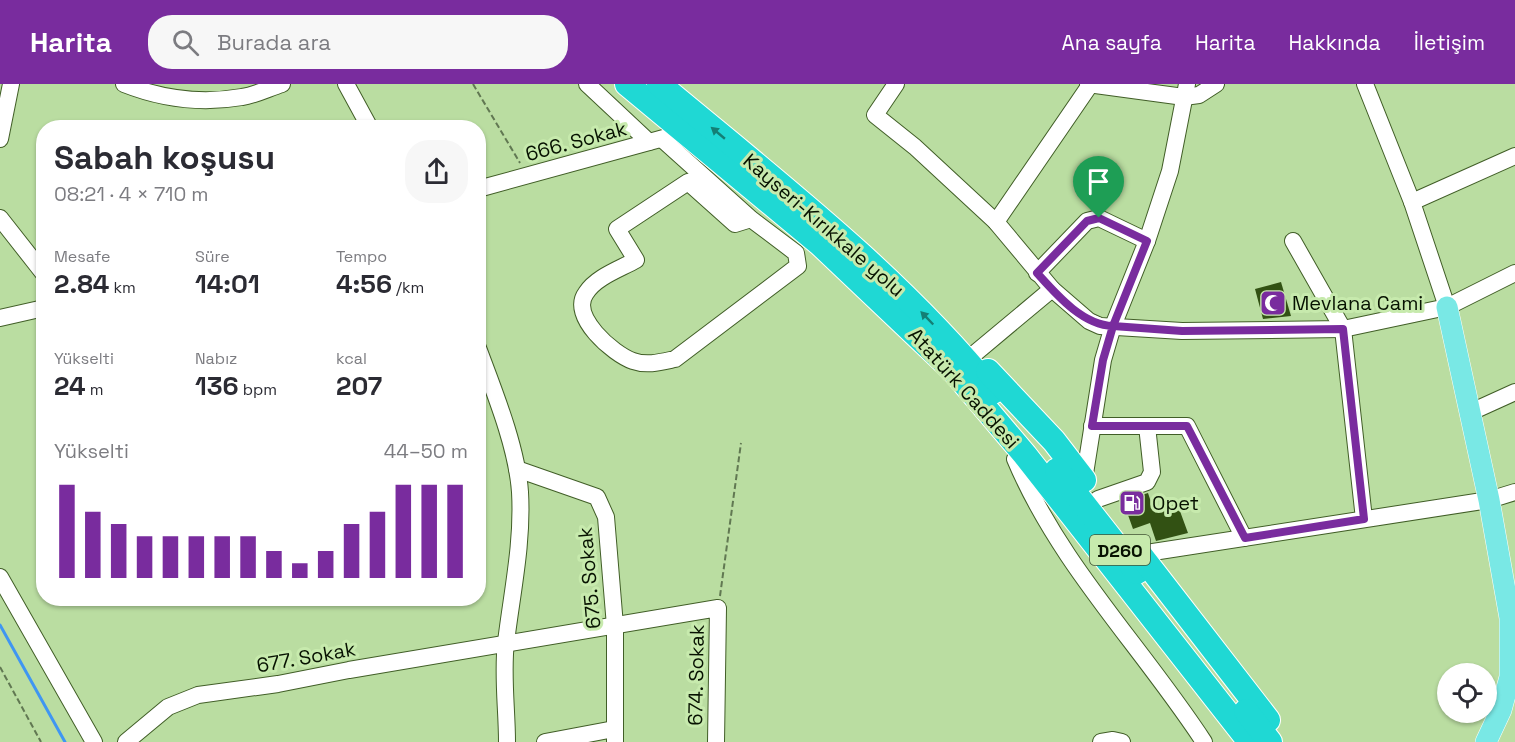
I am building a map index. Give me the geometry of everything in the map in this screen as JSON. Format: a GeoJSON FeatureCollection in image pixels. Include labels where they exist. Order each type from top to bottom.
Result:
{"type":"FeatureCollection","features":[{"type":"Feature","properties":{"kind":"highway","name":"Atatürk Caddesi"},"geometry":{"type":"LineString","coordinates":[[627,84],[665,138],[820,244],[961,365],[1025,455],[1250,742]]}},
{"type":"Feature","properties":{"kind":"highway","name":"Kayseri-Kırıkkale yolu"},"geometry":{"type":"LineString","coordinates":[[659,84],[830,227],[917,308],[961,365],[1055,466],[1270,742]]}},
{"type":"Feature","properties":{"kind":"highway"},"geometry":{"type":"LineString","coordinates":[[1230,742],[969,397],[961,365],[991,372],[1054,441],[1284,742]]}},
{"type":"Feature","properties":{"kind":"main road"},"geometry":{"type":"LineString","coordinates":[[1447,307],[1489,500],[1510,618],[1511,693],[1486,742]]}},
{"type":"Feature","properties":{"kind":"street"},"geometry":{"type":"LineString","coordinates":[[0,139],[11,84]]}},
{"type":"Feature","properties":{"kind":"street"},"geometry":{"type":"LineString","coordinates":[[124,84],[168,98],[193,100],[243,97],[282,84]]}},
{"type":"Feature","properties":{"kind":"street"},"geometry":{"type":"LineString","coordinates":[[346,84],[366,120]]}},
{"type":"Feature","properties":{"kind":"street"},"geometry":{"type":"LineString","coordinates":[[587,84],[665,138],[751,219],[796,253],[798,266],[675,359],[654,363],[634,362],[618,354],[598,338],[582,310],[585,293],[592,286],[636,260],[617,229],[688,182],[735,224],[751,219]]}},
{"type":"Feature","properties":{"kind":"street"},"geometry":{"type":"LineString","coordinates":[[896,84],[875,115],[922,154],[996,222],[1052,290],[1089,321],[1100,326],[1182,331],[1343,329],[1447,307],[1515,273]]}},
{"type":"Feature","properties":{"kind":"street"},"geometry":{"type":"LineString","coordinates":[[996,222],[1089,85],[1185,91],[1199,95],[1216,84]]}},
{"type":"Feature","properties":{"kind":"street"},"geometry":{"type":"LineString","coordinates":[[1365,84],[1412,202],[1447,307]]}},
{"type":"Feature","properties":{"kind":"street"},"geometry":{"type":"LineString","coordinates":[[1147,426],[1152,472],[1147,482],[1091,489],[1092,426],[1103,360],[1113,326],[1147,241],[1170,171],[1185,91]]}},
{"type":"Feature","properties":{"kind":"street","name":"666. Sokak"},"geometry":{"type":"LineString","coordinates":[[486,187],[665,138]]}},
{"type":"Feature","properties":{"kind":"street"},"geometry":{"type":"LineString","coordinates":[[1412,202],[1515,156]]}},
{"type":"Feature","properties":{"kind":"street"},"geometry":{"type":"LineString","coordinates":[[0,218],[36,264]]}},
{"type":"Feature","properties":{"kind":"street"},"geometry":{"type":"LineString","coordinates":[[1037,273],[1087,221],[1099,218],[1147,241]]}},
{"type":"Feature","properties":{"kind":"street"},"geometry":{"type":"LineString","coordinates":[[1293,241],[1343,329],[1364,519]]}},
{"type":"Feature","properties":{"kind":"street"},"geometry":{"type":"LineString","coordinates":[[961,365],[1052,290]]}},
{"type":"Feature","properties":{"kind":"street"},"geometry":{"type":"LineString","coordinates":[[0,318],[36,310]]}},
{"type":"Feature","properties":{"kind":"street"},"geometry":{"type":"LineString","coordinates":[[486,371],[505,425],[517,470],[520,493],[518,570],[506,644],[507,742]]}},
{"type":"Feature","properties":{"kind":"street"},"geometry":{"type":"LineString","coordinates":[[1471,412],[1515,392]]}},
{"type":"Feature","properties":{"kind":"street"},"geometry":{"type":"LineString","coordinates":[[1092,426],[1187,426],[1245,538]]}},
{"type":"Feature","properties":{"kind":"street"},"geometry":{"type":"LineString","coordinates":[[1015,459],[1052,533],[1204,742]]}},
{"type":"Feature","properties":{"kind":"street","name":"675. Sokak"},"geometry":{"type":"LineString","coordinates":[[517,470],[597,497],[606,517],[615,626],[614,736]]}},
{"type":"Feature","properties":{"kind":"street"},"geometry":{"type":"LineString","coordinates":[[1140,554],[1489,500],[1515,492]]}},
{"type":"Feature","properties":{"kind":"street"},"geometry":{"type":"LineString","coordinates":[[0,577],[94,742]]}},
{"type":"Feature","properties":{"kind":"street","name":"677. Sokak"},"geometry":{"type":"LineString","coordinates":[[126,742],[168,707],[198,695],[278,684],[718,608]]}},
{"type":"Feature","properties":{"kind":"street","name":"674. Sokak"},"geometry":{"type":"LineString","coordinates":[[716,742],[718,608]]}},
{"type":"Feature","properties":{"kind":"street"},"geometry":{"type":"LineString","coordinates":[[545,742],[614,736]]}},
{"type":"Feature","properties":{"kind":"street"},"geometry":{"type":"LineString","coordinates":[[1101,742],[1113,740],[1122,742]]}},
{"type":"Feature","properties":{"kind":"path"},"geometry":{"type":"LineString","coordinates":[[473,84],[528,176]]}},
{"type":"Feature","properties":{"kind":"path"},"geometry":{"type":"LineString","coordinates":[[718,608],[741,443]]}},
{"type":"Feature","properties":{"kind":"path"},"geometry":{"type":"LineString","coordinates":[[0,668],[41,742]]}},
{"type":"Feature","properties":{"kind":"building","name":"Mevlana Cami"},"geometry":{"type":"Polygon","coordinates":[[[1281,282],[1291,316],[1263,319],[1255,289],[1281,282]]]}},
{"type":"Feature","properties":{"kind":"building"},"geometry":{"type":"Polygon","coordinates":[[[1148,493],[1154,511],[1177,503],[1188,533],[1156,541],[1150,523],[1133,529],[1123,501],[1148,493]]]}},
{"type":"Feature","properties":{"kind":"waterway"},"geometry":{"type":"LineString","coordinates":[[0,625],[65,742]]}},
{"type":"Feature","properties":{"kind":"place","name":"Mevlana Cami"},"geometry":{"type":"Point","coordinates":[1273,303]}},
{"type":"Feature","properties":{"kind":"place","name":"Opet"},"geometry":{"type":"Point","coordinates":[1132,503]}},
{"type":"Feature","properties":{"kind":"route"},"geometry":{"type":"LineString","coordinates":[[1099,218],[1087,221],[1037,273],[1052,290],[1089,321],[1100,326],[1113,326],[1103,360],[1092,426],[1187,426],[1245,538],[1364,519],[1343,329],[1182,331],[1113,326],[1147,241],[1099,218]]}}]}
